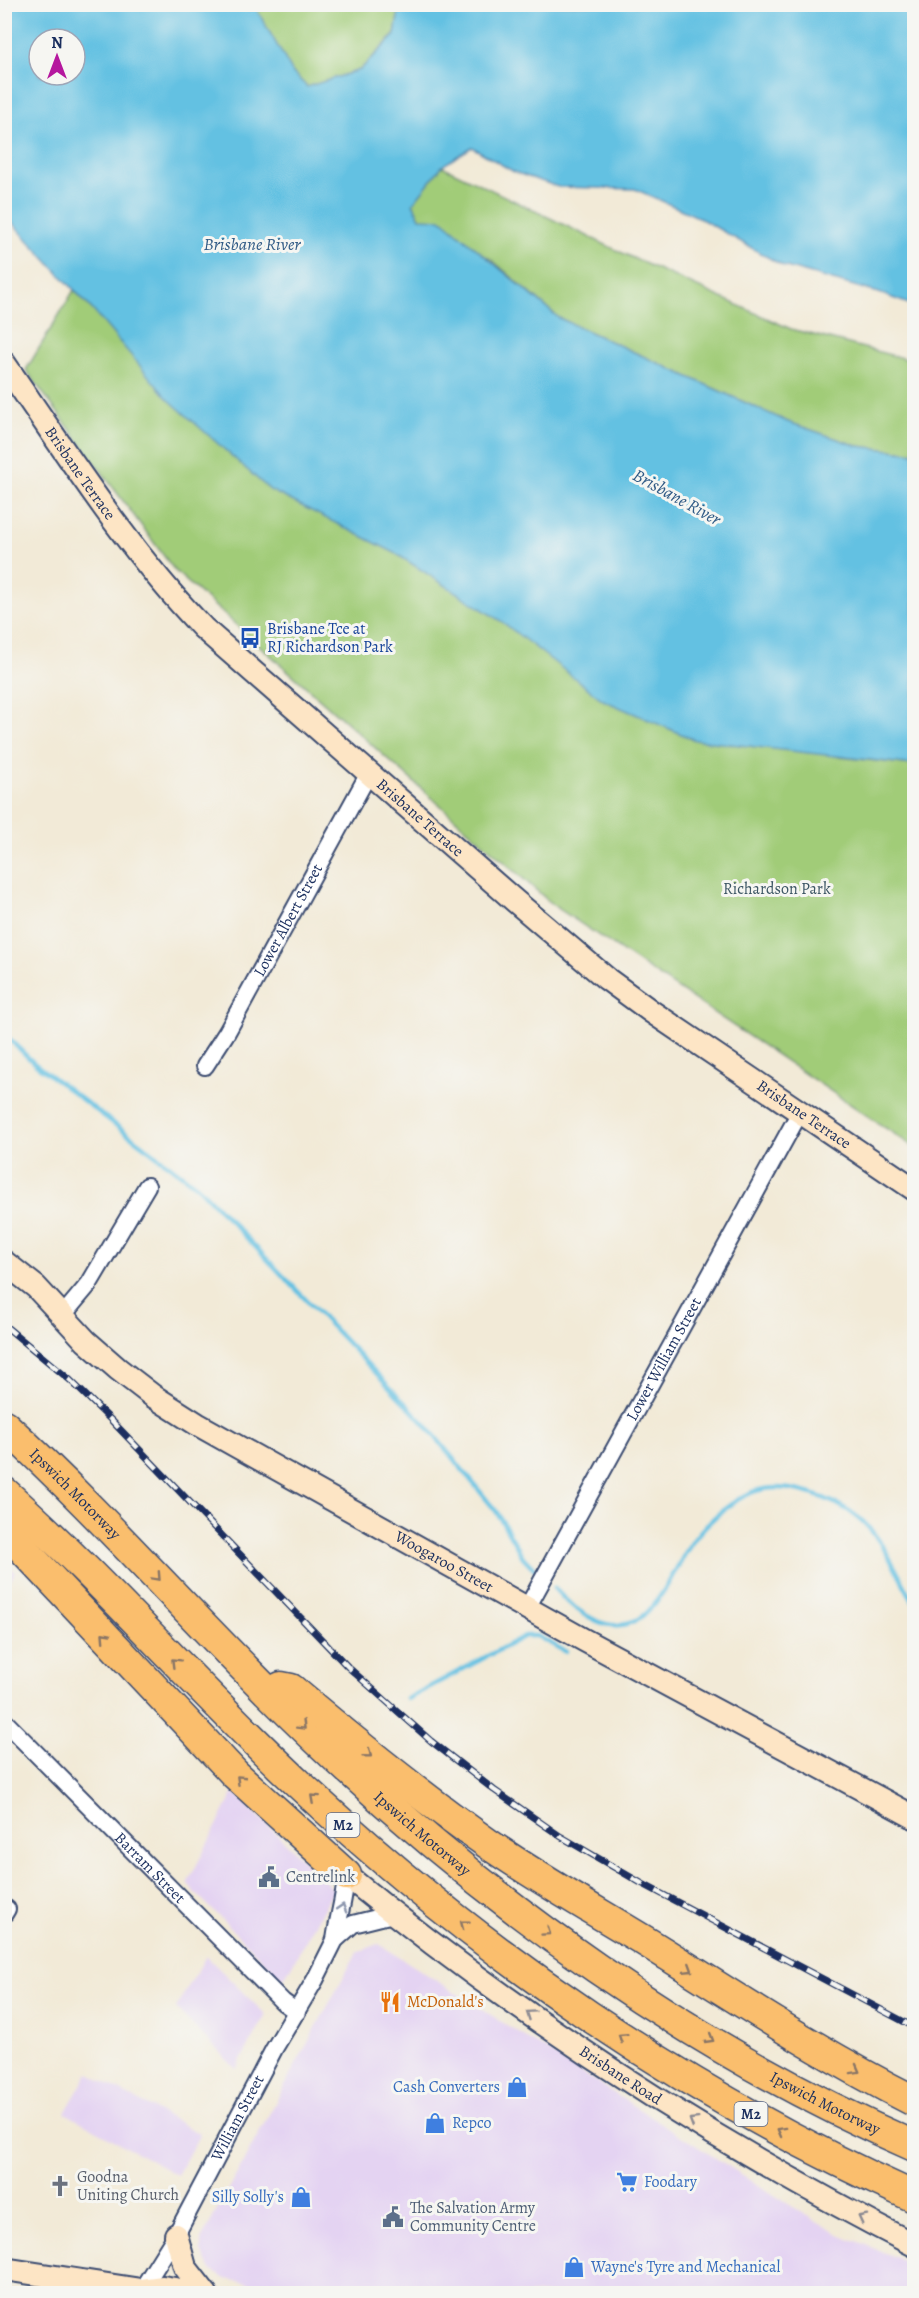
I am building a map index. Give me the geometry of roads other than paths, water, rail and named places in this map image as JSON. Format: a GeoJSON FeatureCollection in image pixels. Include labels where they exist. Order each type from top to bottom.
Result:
{"type":"FeatureCollection","features":[{"type":"Feature","properties":{"kind":"highway","name":"Ipswich Motorway"},"geometry":{"type":"LineString","coordinates":[[4,1425],[117,1534],[313,1737],[384,1802],[494,1892],[625,1987],[747,2062],[836,2109],[915,2146]]}},
{"type":"Feature","properties":{"kind":"highway","name":"M2"},"geometry":{"type":"LineString","coordinates":[[4,1491],[297,1783],[438,1905],[554,1991],[671,2069],[832,2158],[915,2197]]}},
{"type":"Feature","properties":{"kind":"highway"},"geometry":{"type":"LineString","coordinates":[[4,1529],[235,1774],[346,1875]]}},
{"type":"Feature","properties":{"kind":"highway"},"geometry":{"type":"LineString","coordinates":[[261,1684],[291,1689],[370,1756],[433,1804],[554,1887],[801,2038],[915,2101]]}},
{"type":"Feature","properties":{"kind":"main road","name":"Brisbane Terrace"},"geometry":{"type":"LineString","coordinates":[[4,363],[127,537],[179,603],[212,636],[607,979],[915,1190]]}},
{"type":"Feature","properties":{"kind":"main road","name":"Woogaroo Street"},"geometry":{"type":"LineString","coordinates":[[4,1262],[36,1287],[118,1370],[197,1425],[576,1635],[915,1817]]}},
{"type":"Feature","properties":{"kind":"main road","name":"Brisbane Road"},"geometry":{"type":"LineString","coordinates":[[346,1875],[393,1914],[491,1988],[673,2109],[778,2173],[915,2245]]}},
{"type":"Feature","properties":{"kind":"main road"},"geometry":{"type":"LineString","coordinates":[[176,2235],[185,2267],[206,2294]]}},
{"type":"Feature","properties":{"kind":"main road"},"geometry":{"type":"LineString","coordinates":[[4,2269],[142,2292],[163,2287],[206,2294]]}},
{"type":"Feature","properties":{"kind":"street","name":"Lower Albert Street"},"geometry":{"type":"LineString","coordinates":[[205,1066],[232,1022],[369,773]]}},
{"type":"Feature","properties":{"kind":"street","name":"Lower William Street"},"geometry":{"type":"LineString","coordinates":[[527,1608],[800,1112]]}},
{"type":"Feature","properties":{"kind":"street"},"geometry":{"type":"LineString","coordinates":[[63,1315],[89,1284],[147,1186]]}},
{"type":"Feature","properties":{"kind":"street","name":"Barram Street"},"geometry":{"type":"LineString","coordinates":[[4,1721],[283,2002],[297,2012]]}},
{"type":"Feature","properties":{"kind":"street","name":"William Street"},"geometry":{"type":"LineString","coordinates":[[335,1940],[337,1922],[345,1898],[346,1875]]}},
{"type":"Feature","properties":{"kind":"street","name":"William Street"},"geometry":{"type":"LineString","coordinates":[[142,2292],[176,2235],[274,2049],[297,2012],[335,1940],[353,1924],[393,1914]]}},
{"type":"Feature","properties":{"kind":"water","name":"Brisbane River"},"geometry":{"type":"Polygon","coordinates":[[[5,4],[254,5],[293,73],[307,87],[360,70],[395,35],[400,5],[914,5],[914,306],[879,293],[783,266],[698,217],[635,189],[558,187],[514,172],[472,147],[442,166],[413,203],[420,218],[441,219],[559,318],[788,422],[858,446],[914,453],[914,765],[695,740],[603,700],[501,621],[395,553],[270,490],[168,399],[91,308],[5,215],[5,4]]]}},
{"type":"Feature","properties":{"kind":"waterway"},"geometry":{"type":"LineString","coordinates":[[4,1034],[35,1064],[198,1187],[424,1423],[496,1511],[523,1557],[539,1574]]}},
{"type":"Feature","properties":{"kind":"waterway"},"geometry":{"type":"LineString","coordinates":[[554,1588],[574,1607],[597,1621],[616,1625],[632,1622],[646,1613],[657,1600],[696,1537],[714,1518],[746,1495],[765,1489],[779,1488],[823,1498],[860,1519],[876,1537],[914,1602]]}},
{"type":"Feature","properties":{"kind":"waterway"},"geometry":{"type":"LineString","coordinates":[[407,1699],[525,1636],[537,1636],[566,1652]]}},
{"type":"Feature","properties":{"kind":"railway"},"geometry":{"type":"LineString","coordinates":[[4,1325],[70,1380],[112,1421],[348,1667],[431,1741],[494,1790],[560,1836],[641,1883],[914,2027]]}},
{"type":"Feature","properties":{"kind":"place","name":"Brisbane Tce at RJ Richardson Park"},"geometry":{"type":"Point","coordinates":[250,638]}},
{"type":"Feature","properties":{"kind":"place","name":"Centrelink"},"geometry":{"type":"Point","coordinates":[269,1877]}},
{"type":"Feature","properties":{"kind":"place","name":"McDonald's"},"geometry":{"type":"Point","coordinates":[390,2002]}},
{"type":"Feature","properties":{"kind":"place","name":"Cash Converters"},"geometry":{"type":"Point","coordinates":[517,2087]}},
{"type":"Feature","properties":{"kind":"place","name":"Repco"},"geometry":{"type":"Point","coordinates":[435,2123]}},
{"type":"Feature","properties":{"kind":"place","name":"Foodary"},"geometry":{"type":"Point","coordinates":[627,2182]}},
{"type":"Feature","properties":{"kind":"place","name":"Goodna Uniting Church"},"geometry":{"type":"Point","coordinates":[60,2186]}},
{"type":"Feature","properties":{"kind":"place","name":"Silly Solly's"},"geometry":{"type":"Point","coordinates":[301,2197]}},
{"type":"Feature","properties":{"kind":"place","name":"The Salvation Army Community Centre"},"geometry":{"type":"Point","coordinates":[393,2217]}},
{"type":"Feature","properties":{"kind":"place","name":"Wayne's Tyre and Mechanical"},"geometry":{"type":"Point","coordinates":[574,2267]}},
{"type":"Feature","properties":{"kind":"park label","name":"Richardson Park"},"geometry":{"type":"Point","coordinates":[777,889]}}]}
